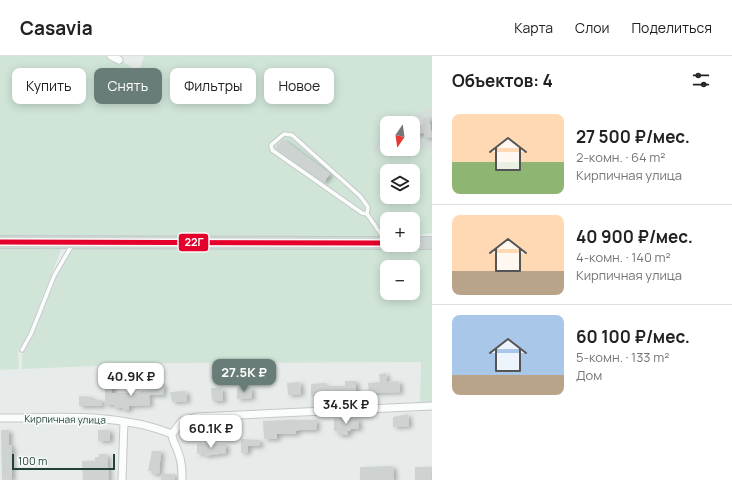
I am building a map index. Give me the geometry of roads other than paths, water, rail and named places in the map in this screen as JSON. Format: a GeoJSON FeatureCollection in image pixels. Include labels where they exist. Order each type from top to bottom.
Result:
{"type":"FeatureCollection","features":[{"type":"Feature","properties":{"kind":"main road"},"geometry":{"type":"LineString","coordinates":[[0,242],[380,243]]}},
{"type":"Feature","properties":{"kind":"main road"},"geometry":{"type":"LineString","coordinates":[[420,243],[432,243]]}},
{"type":"Feature","properties":{"kind":"street"},"geometry":{"type":"LineString","coordinates":[[111,56],[119,60]]}},
{"type":"Feature","properties":{"kind":"street"},"geometry":{"type":"LineString","coordinates":[[182,480],[182,467],[179,453],[172,439],[172,434],[182,421],[196,417],[432,406]]}},
{"type":"Feature","properties":{"kind":"street","name":"Кирпичная улица"},"geometry":{"type":"LineString","coordinates":[[0,418],[102,418],[151,426],[172,434]]}},
{"type":"Feature","properties":{"kind":"street"},"geometry":{"type":"LineString","coordinates":[[122,480],[124,422]]}},
{"type":"Feature","properties":{"kind":"lane"},"geometry":{"type":"LineString","coordinates":[[367,214],[368,207],[360,196],[292,135],[284,134],[271,145],[272,150],[362,213],[367,214],[380,233]]}},
{"type":"Feature","properties":{"kind":"lane"},"geometry":{"type":"LineString","coordinates":[[22,350],[31,334],[54,276],[73,243]]}}]}
